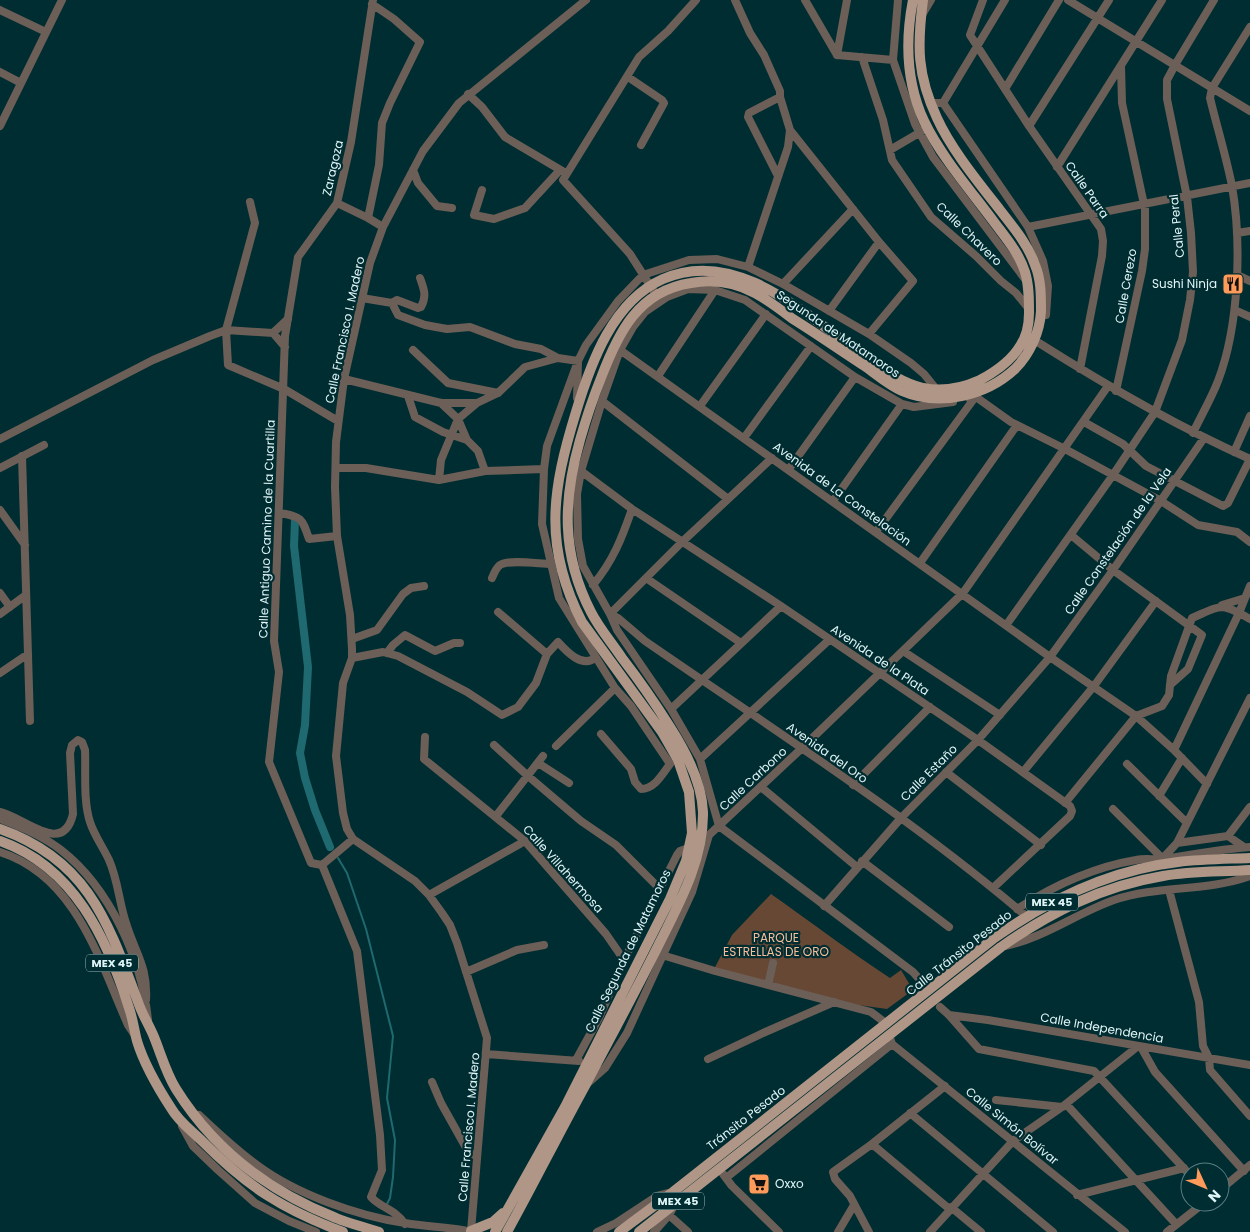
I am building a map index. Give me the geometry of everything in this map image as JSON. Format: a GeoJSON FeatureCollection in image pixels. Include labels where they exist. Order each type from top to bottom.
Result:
{"type":"FeatureCollection","features":[{"type":"Feature","properties":{"kind":"main road"},"geometry":{"type":"LineString","coordinates":[[913,0],[908,31],[909,69],[924,130],[964,190],[1010,242],[1023,267],[1028,283],[1028,326],[1020,348],[994,378]]}},
{"type":"Feature","properties":{"kind":"main road"},"geometry":{"type":"LineString","coordinates":[[923,0],[918,50],[924,82],[931,104],[944,131],[1028,250],[1034,261],[1039,278],[1043,315],[1035,338],[1018,365],[994,378]]}},
{"type":"Feature","properties":{"kind":"main road","name":"Calle Segunda de Matamoros"},"geometry":{"type":"LineString","coordinates":[[693,846],[689,792],[678,760],[662,732],[582,622],[574,606],[562,573],[555,530],[558,476],[577,408],[599,351],[617,317],[632,300],[650,285],[672,275],[696,270],[722,271],[754,287]]}},
{"type":"Feature","properties":{"kind":"main road","name":"Calle Segunda de Matamoros"},"geometry":{"type":"LineString","coordinates":[[512,1212],[565,1107],[592,1064],[702,829],[703,808],[690,762],[661,712],[591,612],[574,570],[568,544],[568,488],[580,439],[612,348],[624,326],[640,307],[656,295],[676,285],[698,281],[723,282],[754,287]]}},
{"type":"Feature","properties":{"kind":"main road","name":"Segunda de Matamoros"},"geometry":{"type":"LineString","coordinates":[[754,287],[794,306],[893,376],[905,382],[937,390],[972,391]]}},
{"type":"Feature","properties":{"kind":"main road","name":"Segunda de Matamoros"},"geometry":{"type":"LineString","coordinates":[[754,287],[900,390],[930,398],[949,398],[972,391],[994,378]]}},
{"type":"Feature","properties":{"kind":"main road","name":"MEX 45"},"geometry":{"type":"LineString","coordinates":[[0,829],[24,838],[44,850],[68,868],[87,890],[104,916],[113,935],[139,1005],[168,1074],[182,1098],[212,1137],[233,1158],[256,1176],[312,1208],[335,1218],[379,1232]]}},
{"type":"Feature","properties":{"kind":"main road","name":"MEX 45"},"geometry":{"type":"LineString","coordinates":[[0,842],[27,853],[47,866],[81,903],[99,933],[110,957],[129,1007],[137,1040],[154,1078],[179,1120],[221,1160],[269,1198],[298,1214],[343,1232]]}},
{"type":"Feature","properties":{"kind":"main road","name":"Calle Tránsito Pesado"},"geometry":{"type":"LineString","coordinates":[[887,1024],[1026,916],[1071,892],[1149,867],[1178,862],[1250,858]]}},
{"type":"Feature","properties":{"kind":"main road","name":"Calle Tránsito Pesado"},"geometry":{"type":"LineString","coordinates":[[891,1039],[1001,947],[1049,915],[1080,900],[1107,890],[1164,876],[1250,870]]}},
{"type":"Feature","properties":{"kind":"main road","name":"Tránsito Pesado"},"geometry":{"type":"LineString","coordinates":[[620,1232],[887,1024]]}},
{"type":"Feature","properties":{"kind":"main road","name":"Tránsito Pesado"},"geometry":{"type":"LineString","coordinates":[[639,1232],[720,1167],[891,1039]]}},
{"type":"Feature","properties":{"kind":"main road","name":"Calle Segunda de Matamoros"},"geometry":{"type":"LineString","coordinates":[[512,1212],[585,1085],[592,1064]]}},
{"type":"Feature","properties":{"kind":"main road"},"geometry":{"type":"LineString","coordinates":[[472,1232],[512,1212]]}},
{"type":"Feature","properties":{"kind":"main road"},"geometry":{"type":"LineString","coordinates":[[495,1232],[512,1212]]}},
{"type":"Feature","properties":{"kind":"main road"},"geometry":{"type":"LineString","coordinates":[[507,1232],[512,1212]]}},
{"type":"Feature","properties":{"kind":"main road"},"geometry":{"type":"LineString","coordinates":[[512,1212],[519,1232]]}},
{"type":"Feature","properties":{"kind":"street"},"geometry":{"type":"LineString","coordinates":[[0,126],[62,0]]}},
{"type":"Feature","properties":{"kind":"street","name":"Calle Francisco I. Madero"},"geometry":{"type":"LineString","coordinates":[[472,1232],[486,1038],[466,972],[450,925],[429,895],[415,881],[353,839],[347,828],[343,813],[336,756],[343,683],[352,658],[352,639],[337,536],[336,468],[338,422],[344,379],[370,263],[383,227],[423,151],[459,102],[586,0]]}},
{"type":"Feature","properties":{"kind":"street"},"geometry":{"type":"LineString","coordinates":[[482,190],[474,215],[494,218],[525,208],[563,172],[628,77],[639,57],[668,32],[696,0]]}},
{"type":"Feature","properties":{"kind":"street"},"geometry":{"type":"LineString","coordinates":[[735,0],[750,33],[764,55],[780,92],[790,130],[852,209],[913,281],[869,334]]}},
{"type":"Feature","properties":{"kind":"street"},"geometry":{"type":"LineString","coordinates":[[805,0],[837,54]]}},
{"type":"Feature","properties":{"kind":"street"},"geometry":{"type":"LineString","coordinates":[[837,54],[847,0]]}},
{"type":"Feature","properties":{"kind":"street"},"geometry":{"type":"LineString","coordinates":[[890,150],[924,130],[915,124],[893,60],[898,0]]}},
{"type":"Feature","properties":{"kind":"street"},"geometry":{"type":"LineString","coordinates":[[921,17],[931,0]]}},
{"type":"Feature","properties":{"kind":"street","name":"Calle Parra"},"geometry":{"type":"LineString","coordinates":[[983,0],[970,35],[1029,126],[1101,229],[1103,241],[1080,369]]}},
{"type":"Feature","properties":{"kind":"street"},"geometry":{"type":"LineString","coordinates":[[943,103],[1005,0]]}},
{"type":"Feature","properties":{"kind":"street"},"geometry":{"type":"LineString","coordinates":[[1005,89],[1059,0]]}},
{"type":"Feature","properties":{"kind":"street"},"geometry":{"type":"LineString","coordinates":[[1068,0],[1249,109]]}},
{"type":"Feature","properties":{"kind":"street"},"geometry":{"type":"LineString","coordinates":[[1029,126],[1109,0]]}},
{"type":"Feature","properties":{"kind":"street"},"geometry":{"type":"LineString","coordinates":[[1057,167],[1162,0]]}},
{"type":"Feature","properties":{"kind":"street","name":"Calle Peral"},"geometry":{"type":"LineString","coordinates":[[1007,624],[1113,475],[1155,412],[1182,340],[1190,300],[1193,272],[1187,196],[1167,100],[1168,80],[1214,0]]}},
{"type":"Feature","properties":{"kind":"street"},"geometry":{"type":"LineString","coordinates":[[368,218],[379,165],[382,123],[420,42],[372,2]]}},
{"type":"Feature","properties":{"kind":"street","name":"Zaragoza"},"geometry":{"type":"LineString","coordinates":[[284,389],[285,347],[298,257],[337,203],[351,142],[372,2]]}},
{"type":"Feature","properties":{"kind":"street"},"geometry":{"type":"LineString","coordinates":[[0,10],[46,32]]}},
{"type":"Feature","properties":{"kind":"street"},"geometry":{"type":"LineString","coordinates":[[1193,433],[1218,382],[1224,364],[1234,310],[1237,275],[1237,233],[1232,187],[1210,98],[1212,88],[1250,27]]}},
{"type":"Feature","properties":{"kind":"street"},"geometry":{"type":"LineString","coordinates":[[837,54],[893,60]]}},
{"type":"Feature","properties":{"kind":"street","name":"Calle Chavero"},"geometry":{"type":"LineString","coordinates":[[862,57],[883,120],[892,160],[932,217],[1016,293],[1029,309]]}},
{"type":"Feature","properties":{"kind":"street","name":"Calle Cerezo"},"geometry":{"type":"LineString","coordinates":[[1116,390],[1145,249],[1144,205],[1122,103],[1121,66]]}},
{"type":"Feature","properties":{"kind":"street"},"geometry":{"type":"LineString","coordinates":[[0,72],[21,82]]}},
{"type":"Feature","properties":{"kind":"street"},"geometry":{"type":"LineString","coordinates":[[628,77],[664,103],[641,145]]}},
{"type":"Feature","properties":{"kind":"street"},"geometry":{"type":"LineString","coordinates":[[468,94],[482,107],[505,137],[563,172]]}},
{"type":"Feature","properties":{"kind":"street"},"geometry":{"type":"LineString","coordinates":[[778,176],[748,117],[749,113],[780,97]]}},
{"type":"Feature","properties":{"kind":"street"},"geometry":{"type":"LineString","coordinates":[[931,104],[943,103]]}},
{"type":"Feature","properties":{"kind":"street"},"geometry":{"type":"LineString","coordinates":[[923,983],[913,972],[719,826],[700,759],[671,709],[617,630],[583,566],[578,539],[577,494],[580,471],[620,350],[633,327],[645,312],[667,297],[688,288],[714,290],[746,300],[855,377],[902,404],[914,407],[953,402],[972,391],[1003,383],[1025,364],[1039,343],[1048,286],[1043,261],[1028,227],[943,103]]}},
{"type":"Feature","properties":{"kind":"street"},"geometry":{"type":"LineString","coordinates":[[748,267],[788,147],[790,130]]}},
{"type":"Feature","properties":{"kind":"street"},"geometry":{"type":"LineString","coordinates":[[413,170],[418,183],[437,206],[452,208]]}},
{"type":"Feature","properties":{"kind":"street"},"geometry":{"type":"LineString","coordinates":[[563,172],[563,180],[630,254],[656,295]]}},
{"type":"Feature","properties":{"kind":"street"},"geometry":{"type":"LineString","coordinates":[[1028,227],[1250,183]]}},
{"type":"Feature","properties":{"kind":"street"},"geometry":{"type":"LineString","coordinates":[[250,202],[255,223],[226,330],[228,365],[284,389],[338,422]]}},
{"type":"Feature","properties":{"kind":"street"},"geometry":{"type":"LineString","coordinates":[[337,203],[383,227]]}},
{"type":"Feature","properties":{"kind":"street"},"geometry":{"type":"LineString","coordinates":[[783,284],[852,209]]}},
{"type":"Feature","properties":{"kind":"street"},"geometry":{"type":"LineString","coordinates":[[1237,233],[1250,231]]}},
{"type":"Feature","properties":{"kind":"street"},"geometry":{"type":"LineString","coordinates":[[830,311],[879,242]]}},
{"type":"Feature","properties":{"kind":"street"},"geometry":{"type":"LineString","coordinates":[[601,734],[631,769],[635,782],[641,789],[648,789],[655,784],[670,764],[631,706],[615,688],[559,598],[542,524],[544,469],[547,446],[578,361],[586,346],[618,301],[643,275],[697,259],[728,261],[748,267],[783,284],[869,334],[911,362],[937,390]]}},
{"type":"Feature","properties":{"kind":"street"},"geometry":{"type":"LineString","coordinates":[[1237,275],[1250,281]]}},
{"type":"Feature","properties":{"kind":"street"},"geometry":{"type":"LineString","coordinates":[[362,298],[392,303],[397,300],[418,308],[421,307],[425,300],[425,291],[420,278]]}},
{"type":"Feature","properties":{"kind":"street"},"geometry":{"type":"LineString","coordinates":[[658,376],[714,290]]}},
{"type":"Feature","properties":{"kind":"street"},"geometry":{"type":"LineString","coordinates":[[392,303],[398,315],[425,325],[447,329],[470,327],[515,344],[541,349],[558,358],[578,361]]}},
{"type":"Feature","properties":{"kind":"street"},"geometry":{"type":"LineString","coordinates":[[1234,310],[1250,317]]}},
{"type":"Feature","properties":{"kind":"street"},"geometry":{"type":"LineString","coordinates":[[700,406],[766,314]]}},
{"type":"Feature","properties":{"kind":"street"},"geometry":{"type":"LineString","coordinates":[[273,333],[288,319]]}},
{"type":"Feature","properties":{"kind":"street"},"geometry":{"type":"LineString","coordinates":[[0,439],[153,360],[226,330],[273,333],[285,347]]}},
{"type":"Feature","properties":{"kind":"street"},"geometry":{"type":"LineString","coordinates":[[1039,343],[1108,386],[1193,433],[1250,459],[1228,503],[1223,506],[1146,466],[1124,444],[1084,422]]}},
{"type":"Feature","properties":{"kind":"street"},"geometry":{"type":"LineString","coordinates":[[744,438],[811,346]]}},
{"type":"Feature","properties":{"kind":"street"},"geometry":{"type":"LineString","coordinates":[[413,350],[448,383],[498,392]]}},
{"type":"Feature","properties":{"kind":"street","name":"Avenida de La Constelación"},"geometry":{"type":"LineString","coordinates":[[620,350],[1007,624],[1050,657],[1136,716],[1174,750],[1207,784]]}},
{"type":"Feature","properties":{"kind":"street"},"geometry":{"type":"LineString","coordinates":[[439,480],[441,460],[458,419],[477,403],[498,392],[526,367],[558,358]]}},
{"type":"Feature","properties":{"kind":"street"},"geometry":{"type":"LineString","coordinates":[[577,408],[578,361]]}},
{"type":"Feature","properties":{"kind":"street"},"geometry":{"type":"LineString","coordinates":[[789,469],[855,377]]}},
{"type":"Feature","properties":{"kind":"street"},"geometry":{"type":"LineString","coordinates":[[344,379],[441,403],[477,403]]}},
{"type":"Feature","properties":{"kind":"street","name":"Calle Carbono"},"geometry":{"type":"LineString","coordinates":[[576,1060],[599,1018],[624,960],[680,851],[693,846],[719,826],[963,593],[1108,386]]}},
{"type":"Feature","properties":{"kind":"street","name":"Calle Antiguo Camino de la Cuartilla"},"geometry":{"type":"LineString","coordinates":[[284,389],[274,641],[279,672],[269,762],[311,863],[322,865],[357,951],[380,1135],[382,1170],[371,1197],[377,1203],[399,1215],[405,1224]]}},
{"type":"Feature","properties":{"kind":"street"},"geometry":{"type":"LineString","coordinates":[[972,391],[1017,425],[1113,475],[1201,526],[1237,532],[1250,542]]}},
{"type":"Feature","properties":{"kind":"street"},"geometry":{"type":"LineString","coordinates":[[876,532],[972,391]]}},
{"type":"Feature","properties":{"kind":"street"},"geometry":{"type":"LineString","coordinates":[[408,396],[415,418],[450,435],[467,440]]}},
{"type":"Feature","properties":{"kind":"street"},"geometry":{"type":"LineString","coordinates":[[602,401],[728,500]]}},
{"type":"Feature","properties":{"kind":"street"},"geometry":{"type":"LineString","coordinates":[[441,403],[458,419],[467,440],[478,451],[485,471]]}},
{"type":"Feature","properties":{"kind":"street"},"geometry":{"type":"LineString","coordinates":[[833,501],[902,404]]}},
{"type":"Feature","properties":{"kind":"street"},"geometry":{"type":"LineString","coordinates":[[1234,452],[1250,416]]}},
{"type":"Feature","properties":{"kind":"street"},"geometry":{"type":"LineString","coordinates":[[920,563],[1017,425]]}},
{"type":"Feature","properties":{"kind":"street","name":"Calle Constelación de la Vela"},"geometry":{"type":"LineString","coordinates":[[1050,657],[1204,438]]}},
{"type":"Feature","properties":{"kind":"street"},"geometry":{"type":"LineString","coordinates":[[0,468],[44,445]]}},
{"type":"Feature","properties":{"kind":"street"},"geometry":{"type":"LineString","coordinates":[[22,456],[30,721]]}},
{"type":"Feature","properties":{"kind":"street"},"geometry":{"type":"LineString","coordinates":[[610,614],[682,542],[772,458]]}},
{"type":"Feature","properties":{"kind":"street"},"geometry":{"type":"LineString","coordinates":[[336,468],[366,468],[439,480],[485,471],[544,469]]}},
{"type":"Feature","properties":{"kind":"street","name":"Avenida de la Plata"},"geometry":{"type":"LineString","coordinates":[[580,471],[632,509],[781,606],[930,707],[1065,802]]}},
{"type":"Feature","properties":{"kind":"street"},"geometry":{"type":"LineString","coordinates":[[593,585],[607,568],[620,542],[632,509]]}},
{"type":"Feature","properties":{"kind":"street"},"geometry":{"type":"LineString","coordinates":[[0,510],[26,545]]}},
{"type":"Feature","properties":{"kind":"street"},"geometry":{"type":"LineString","coordinates":[[280,513],[296,516],[302,520],[309,539],[337,536]]}},
{"type":"Feature","properties":{"kind":"street"},"geometry":{"type":"LineString","coordinates":[[1071,535],[1113,570],[1202,635],[1188,669],[1170,685]]}},
{"type":"Feature","properties":{"kind":"street"},"geometry":{"type":"LineString","coordinates":[[492,578],[495,570],[501,564],[509,562],[551,564]]}},
{"type":"Feature","properties":{"kind":"street"},"geometry":{"type":"LineString","coordinates":[[646,578],[741,643]]}},
{"type":"Feature","properties":{"kind":"street"},"geometry":{"type":"LineString","coordinates":[[352,639],[377,630],[403,594],[411,588],[424,586]]}},
{"type":"Feature","properties":{"kind":"street"},"geometry":{"type":"LineString","coordinates":[[1174,750],[1250,586]]}},
{"type":"Feature","properties":{"kind":"street"},"geometry":{"type":"LineString","coordinates":[[0,593],[10,607]]}},
{"type":"Feature","properties":{"kind":"street"},"geometry":{"type":"LineString","coordinates":[[0,614],[26,595]]}},
{"type":"Feature","properties":{"kind":"street"},"geometry":{"type":"LineString","coordinates":[[994,888],[1070,816],[1072,811],[1065,802],[1136,716],[1162,706],[1169,695],[1171,676],[1192,618],[1245,598]]}},
{"type":"Feature","properties":{"kind":"street"},"geometry":{"type":"LineString","coordinates":[[1023,772],[1094,686],[1156,601]]}},
{"type":"Feature","properties":{"kind":"street"},"geometry":{"type":"LineString","coordinates":[[671,709],[781,606]]}},
{"type":"Feature","properties":{"kind":"street"},"geometry":{"type":"LineString","coordinates":[[1220,606],[1250,618]]}},
{"type":"Feature","properties":{"kind":"street"},"geometry":{"type":"LineString","coordinates":[[498,612],[547,654]]}},
{"type":"Feature","properties":{"kind":"street","name":"Avenida del Oro"},"geometry":{"type":"LineString","coordinates":[[610,614],[901,818],[994,888],[1026,916]]}},
{"type":"Feature","properties":{"kind":"street"},"geometry":{"type":"LineString","coordinates":[[387,653],[405,635],[435,651],[454,643],[460,643]]}},
{"type":"Feature","properties":{"kind":"street"},"geometry":{"type":"LineString","coordinates":[[700,759],[829,640]]}},
{"type":"Feature","properties":{"kind":"street"},"geometry":{"type":"LineString","coordinates":[[352,658],[383,652],[398,656],[467,692],[502,715],[518,707],[536,683],[547,654],[558,642],[581,662],[590,662],[595,658]]}},
{"type":"Feature","properties":{"kind":"street"},"geometry":{"type":"LineString","coordinates":[[903,651],[1000,715]]}},
{"type":"Feature","properties":{"kind":"street"},"geometry":{"type":"LineString","coordinates":[[0,673],[28,654]]}},
{"type":"Feature","properties":{"kind":"street","name":"Calle Estaño"},"geometry":{"type":"LineString","coordinates":[[824,906],[901,818],[978,740],[1050,657]]}},
{"type":"Feature","properties":{"kind":"street"},"geometry":{"type":"LineString","coordinates":[[556,746],[615,688]]}},
{"type":"Feature","properties":{"kind":"street"},"geometry":{"type":"LineString","coordinates":[[1149,867],[1162,859],[1177,843],[1207,784],[1246,716],[1250,698]]}},
{"type":"Feature","properties":{"kind":"street"},"geometry":{"type":"LineString","coordinates":[[631,706],[662,732]]}},
{"type":"Feature","properties":{"kind":"street"},"geometry":{"type":"LineString","coordinates":[[854,785],[930,707]]}},
{"type":"Feature","properties":{"kind":"street","name":"Calle Villahermosa"},"geometry":{"type":"LineString","coordinates":[[425,737],[424,759],[525,841],[606,934],[624,960]]}},
{"type":"Feature","properties":{"kind":"street"},"geometry":{"type":"LineString","coordinates":[[0,812],[49,834],[62,832],[71,824],[73,814],[70,753],[72,745],[78,740],[82,742],[85,750],[87,811],[90,824],[109,860],[117,884],[126,924],[143,965],[147,982],[148,1025]]}},
{"type":"Feature","properties":{"kind":"street"},"geometry":{"type":"LineString","coordinates":[[494,745],[581,821],[616,845],[660,888]]}},
{"type":"Feature","properties":{"kind":"street"},"geometry":{"type":"LineString","coordinates":[[496,816],[543,756]]}},
{"type":"Feature","properties":{"kind":"street"},"geometry":{"type":"LineString","coordinates":[[1159,796],[1182,758]]}},
{"type":"Feature","properties":{"kind":"street"},"geometry":{"type":"LineString","coordinates":[[538,763],[569,783]]}},
{"type":"Feature","properties":{"kind":"street"},"geometry":{"type":"LineString","coordinates":[[1127,764],[1187,823]]}},
{"type":"Feature","properties":{"kind":"street"},"geometry":{"type":"LineString","coordinates":[[946,772],[1041,845]]}},
{"type":"Feature","properties":{"kind":"street"},"geometry":{"type":"LineString","coordinates":[[761,787],[860,864],[949,927]]}},
{"type":"Feature","properties":{"kind":"street"},"geometry":{"type":"LineString","coordinates":[[1228,836],[1250,807]]}},
{"type":"Feature","properties":{"kind":"street"},"geometry":{"type":"LineString","coordinates":[[1113,808],[1162,859]]}},
{"type":"Feature","properties":{"kind":"street"},"geometry":{"type":"LineString","coordinates":[[0,819],[38,834],[63,851],[86,874],[116,917],[129,947],[146,1000]]}},
{"type":"Feature","properties":{"kind":"street"},"geometry":{"type":"LineString","coordinates":[[585,1085],[605,1068],[628,1033],[692,892],[709,835]]}},
{"type":"Feature","properties":{"kind":"street"},"geometry":{"type":"LineString","coordinates":[[1177,843],[1228,836],[1247,847]]}},
{"type":"Feature","properties":{"kind":"street"},"geometry":{"type":"LineString","coordinates":[[322,865],[353,839]]}},
{"type":"Feature","properties":{"kind":"street"},"geometry":{"type":"LineString","coordinates":[[429,895],[525,841]]}},
{"type":"Feature","properties":{"kind":"street"},"geometry":{"type":"LineString","coordinates":[[1017,909],[1056,887],[1095,871],[1137,860],[1162,859],[1247,847]]}},
{"type":"Feature","properties":{"kind":"street"},"geometry":{"type":"LineString","coordinates":[[0,852],[18,860],[40,874],[65,898],[92,940],[128,1025],[137,1040]]}},
{"type":"Feature","properties":{"kind":"street"},"geometry":{"type":"LineString","coordinates":[[1001,947],[1018,944],[1034,938],[1070,918],[1115,900],[1169,890],[1231,883],[1250,876]]}},
{"type":"Feature","properties":{"kind":"street"},"geometry":{"type":"LineString","coordinates":[[1169,890],[1199,1002],[1203,1046],[1209,1058],[1213,1074],[1250,1116]]}},
{"type":"Feature","properties":{"kind":"street"},"geometry":{"type":"LineString","coordinates":[[466,972],[517,950],[544,945]]}},
{"type":"Feature","properties":{"kind":"street"},"geometry":{"type":"LineString","coordinates":[[662,955],[871,1012],[887,1024]]}},
{"type":"Feature","properties":{"kind":"street"},"geometry":{"type":"LineString","coordinates":[[768,985],[773,963]]}},
{"type":"Feature","properties":{"kind":"street"},"geometry":{"type":"LineString","coordinates":[[708,1059],[834,1002]]}},
{"type":"Feature","properties":{"kind":"street"},"geometry":{"type":"LineString","coordinates":[[940,1007],[950,1015],[979,1049],[1094,1071],[1180,1164]]}},
{"type":"Feature","properties":{"kind":"street","name":"Calle Independencia"},"geometry":{"type":"LineString","coordinates":[[950,1015],[1250,1064]]}},
{"type":"Feature","properties":{"kind":"street"},"geometry":{"type":"LineString","coordinates":[[726,1178],[778,1137],[891,1039]]}},
{"type":"Feature","properties":{"kind":"street","name":"Calle Simón Bolívar"},"geometry":{"type":"LineString","coordinates":[[891,1039],[1077,1195],[1125,1232]]}},
{"type":"Feature","properties":{"kind":"street"},"geometry":{"type":"LineString","coordinates":[[930,1232],[1013,1141],[1064,1106],[1139,1047],[1155,1072],[1247,1168],[1230,1182]]}},
{"type":"Feature","properties":{"kind":"street"},"geometry":{"type":"LineString","coordinates":[[486,1054],[576,1060],[592,1064]]}},
{"type":"Feature","properties":{"kind":"street"},"geometry":{"type":"LineString","coordinates":[[432,1082],[441,1103],[469,1153],[477,1156]]}},
{"type":"Feature","properties":{"kind":"street"},"geometry":{"type":"LineString","coordinates":[[869,1232],[850,1196],[835,1179],[833,1172],[872,1144],[945,1086]]}},
{"type":"Feature","properties":{"kind":"street"},"geometry":{"type":"LineString","coordinates":[[182,1098],[222,1137],[258,1166],[304,1192],[356,1211],[391,1221],[446,1230],[472,1232]]}},
{"type":"Feature","properties":{"kind":"street"},"geometry":{"type":"LineString","coordinates":[[996,1100],[1064,1106],[1176,1224]]}},
{"type":"Feature","properties":{"kind":"street"},"geometry":{"type":"LineString","coordinates":[[910,1113],[1053,1232]]}},
{"type":"Feature","properties":{"kind":"street"},"geometry":{"type":"LineString","coordinates":[[179,1120],[193,1146],[255,1203],[289,1221],[316,1232]]}},
{"type":"Feature","properties":{"kind":"street"},"geometry":{"type":"LineString","coordinates":[[872,1144],[947,1207],[952,1208],[981,1232]]}},
{"type":"Feature","properties":{"kind":"street"},"geometry":{"type":"LineString","coordinates":[[720,1167],[732,1186],[779,1232]]}},
{"type":"Feature","properties":{"kind":"street"},"geometry":{"type":"LineString","coordinates":[[1077,1195],[1180,1169]]}},
{"type":"Feature","properties":{"kind":"street"},"geometry":{"type":"LineString","coordinates":[[597,1232],[616,1223],[657,1196],[673,1192]]}},
{"type":"Feature","properties":{"kind":"street"},"geometry":{"type":"LineString","coordinates":[[654,1232],[669,1215],[674,1203]]}},
{"type":"Feature","properties":{"kind":"street"},"geometry":{"type":"LineString","coordinates":[[838,1232],[854,1205]]}},
{"type":"Feature","properties":{"kind":"street"},"geometry":{"type":"LineString","coordinates":[[1167,1232],[1192,1212]]}},
{"type":"Feature","properties":{"kind":"street"},"geometry":{"type":"LineString","coordinates":[[669,1215],[688,1232]]}},
{"type":"Feature","properties":{"kind":"green space","name":"PARQUE ESTRELLAS DE ORO"},"geometry":{"type":"Polygon","coordinates":[[[771,894],[890,978],[901,970],[913,990],[887,1009],[858,1005],[714,969],[732,935],[771,894]]]}},
{"type":"Feature","properties":{"kind":"waterway"},"geometry":{"type":"LineString","coordinates":[[295,521],[294,546],[308,667],[305,725],[300,753],[305,778],[315,810],[330,847]]}},
{"type":"Feature","properties":{"kind":"waterway"},"geometry":{"type":"LineString","coordinates":[[338,858],[347,873],[366,929],[393,1036],[387,1098],[395,1140],[393,1177],[390,1198],[387,1204]]}},
{"type":"Feature","properties":{"kind":"place","name":"Sushi Ninja"},"geometry":{"type":"Point","coordinates":[1233,284]}},
{"type":"Feature","properties":{"kind":"place","name":"Oxxo"},"geometry":{"type":"Point","coordinates":[759,1184]}}]}
